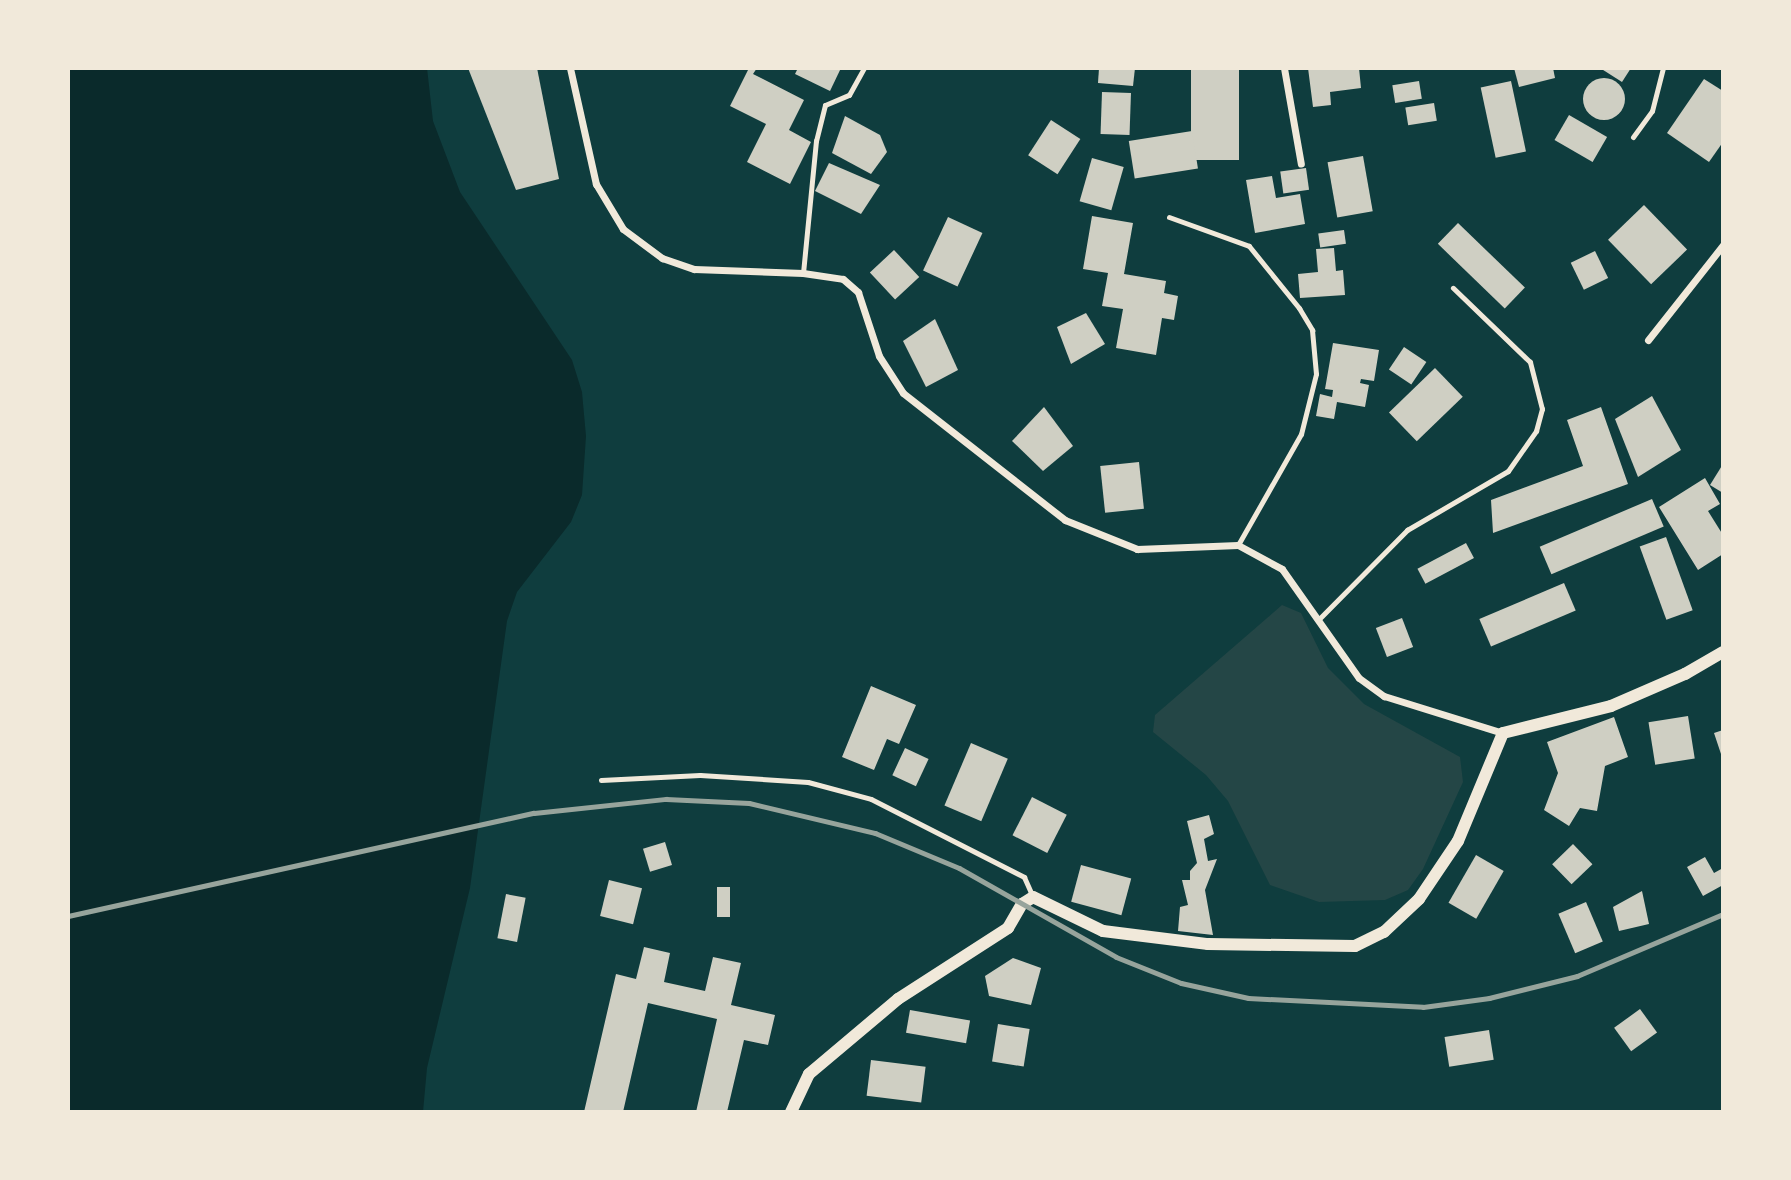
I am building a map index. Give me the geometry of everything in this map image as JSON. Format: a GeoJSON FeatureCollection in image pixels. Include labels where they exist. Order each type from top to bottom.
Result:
{"type":"FeatureCollection","features":[{"type":"Feature","properties":{"kind":"street"},"geometry":{"type":"LineString","coordinates":[[570,68],[596,184],[623,229],[662,258],[694,269],[803,273],[843,279],[858,292],[879,356],[903,393],[1065,520],[1137,549],[1238,545],[1282,569],[1359,678],[1384,696],[1503,733],[1611,706],[1685,674],[1723,652]]}},
{"type":"Feature","properties":{"kind":"street"},"geometry":{"type":"LineString","coordinates":[[1284,68],[1301,163]]}},
{"type":"Feature","properties":{"kind":"street"},"geometry":{"type":"LineString","coordinates":[[1648,340],[1723,246]]}},
{"type":"Feature","properties":{"kind":"street"},"geometry":{"type":"LineString","coordinates":[[791,1112],[809,1074],[898,999],[1009,928],[1022,904],[1033,897],[1103,931],[1208,944],[1355,946],[1384,932],[1419,899],[1458,841],[1503,733]]}},
{"type":"Feature","properties":{"kind":"lane"},"geometry":{"type":"LineString","coordinates":[[803,273],[816,141],[825,105],[849,95],[864,68]]}},
{"type":"Feature","properties":{"kind":"lane"},"geometry":{"type":"LineString","coordinates":[[1633,137],[1652,111],[1663,68]]}},
{"type":"Feature","properties":{"kind":"lane"},"geometry":{"type":"LineString","coordinates":[[1169,217],[1250,246],[1312,330],[1316,374],[1300,434],[1238,545]]}},
{"type":"Feature","properties":{"kind":"lane"},"geometry":{"type":"LineString","coordinates":[[1318,620],[1408,530],[1508,471],[1536,431],[1542,409],[1530,362],[1453,288]]}},
{"type":"Feature","properties":{"kind":"lane"},"geometry":{"type":"LineString","coordinates":[[601,780],[700,775],[808,782],[859,796],[1024,877],[1033,897]]}},
{"type":"Feature","properties":{"kind":"shaded area"},"geometry":{"type":"Polygon","coordinates":[[[68,68],[427,68],[433,121],[460,192],[572,360],[582,392],[586,436],[582,495],[571,522],[517,592],[507,621],[470,888],[427,1068],[423,1112],[68,1112],[68,68]]]}},
{"type":"Feature","properties":{"kind":"shaded area"},"geometry":{"type":"Polygon","coordinates":[[[1282,605],[1301,613],[1328,668],[1364,704],[1460,757],[1463,782],[1423,869],[1408,890],[1385,900],[1319,902],[1270,885],[1228,801],[1206,775],[1153,732],[1155,715],[1282,605]]]}},
{"type":"Feature","properties":{"kind":"building"},"geometry":{"type":"Polygon","coordinates":[[[468,68],[537,68],[559,179],[516,190],[468,68]]]}},
{"type":"Feature","properties":{"kind":"building"},"geometry":{"type":"Polygon","coordinates":[[[749,68],[757,68],[753,74],[804,100],[789,130],[811,142],[790,184],[747,162],[766,124],[730,106],[749,68]]]}},
{"type":"Feature","properties":{"kind":"building"},"geometry":{"type":"Polygon","coordinates":[[[798,68],[841,68],[830,91],[795,74],[798,68]]]}},
{"type":"Feature","properties":{"kind":"building"},"geometry":{"type":"Polygon","coordinates":[[[1099,68],[1135,68],[1133,86],[1098,83],[1099,68]]]}},
{"type":"Feature","properties":{"kind":"building"},"geometry":{"type":"Polygon","coordinates":[[[1191,68],[1239,68],[1239,160],[1191,160],[1191,68]]]}},
{"type":"Feature","properties":{"kind":"building"},"geometry":{"type":"Polygon","coordinates":[[[1308,68],[1359,68],[1361,88],[1330,92],[1331,105],[1313,107],[1308,68]]]}},
{"type":"Feature","properties":{"kind":"building"},"geometry":{"type":"Polygon","coordinates":[[[1514,68],[1553,68],[1555,78],[1519,87],[1514,68]]]}},
{"type":"Feature","properties":{"kind":"building"},"geometry":{"type":"Polygon","coordinates":[[[1600,68],[1631,68],[1622,82],[1600,68]]]}},
{"type":"Feature","properties":{"kind":"building"},"geometry":{"type":"Polygon","coordinates":[[[1604,78],[1619,84],[1625,99],[1619,114],[1604,120],[1589,114],[1583,99],[1589,84],[1604,78]]]}},
{"type":"Feature","properties":{"kind":"building"},"geometry":{"type":"Polygon","coordinates":[[[1704,79],[1723,91],[1723,142],[1709,162],[1667,133],[1704,79]]]}},
{"type":"Feature","properties":{"kind":"building"},"geometry":{"type":"Polygon","coordinates":[[[1419,81],[1422,99],[1395,103],[1392,85],[1419,81]]]}},
{"type":"Feature","properties":{"kind":"building"},"geometry":{"type":"Polygon","coordinates":[[[1511,81],[1526,151],[1496,158],[1481,87],[1511,81]]]}},
{"type":"Feature","properties":{"kind":"building"},"geometry":{"type":"Polygon","coordinates":[[[1102,92],[1131,93],[1130,135],[1101,134],[1102,92]]]}},
{"type":"Feature","properties":{"kind":"building"},"geometry":{"type":"Polygon","coordinates":[[[1434,103],[1437,121],[1408,125],[1405,108],[1434,103]]]}},
{"type":"Feature","properties":{"kind":"building"},"geometry":{"type":"Polygon","coordinates":[[[1569,115],[1607,137],[1593,162],[1554,140],[1569,115]]]}},
{"type":"Feature","properties":{"kind":"building"},"geometry":{"type":"Polygon","coordinates":[[[845,116],[880,135],[887,152],[871,174],[832,153],[845,116]]]}},
{"type":"Feature","properties":{"kind":"building"},"geometry":{"type":"Polygon","coordinates":[[[1051,120],[1080,139],[1057,174],[1028,155],[1051,120]]]}},
{"type":"Feature","properties":{"kind":"building"},"geometry":{"type":"Polygon","coordinates":[[[1192,131],[1198,169],[1135,179],[1129,141],[1192,131]]]}},
{"type":"Feature","properties":{"kind":"building"},"geometry":{"type":"Polygon","coordinates":[[[1363,156],[1373,211],[1337,217],[1328,162],[1363,156]]]}},
{"type":"Feature","properties":{"kind":"building"},"geometry":{"type":"Polygon","coordinates":[[[1092,158],[1124,167],[1111,210],[1080,201],[1092,158]]]}},
{"type":"Feature","properties":{"kind":"building"},"geometry":{"type":"Polygon","coordinates":[[[829,163],[880,185],[861,214],[815,191],[829,163]]]}},
{"type":"Feature","properties":{"kind":"building"},"geometry":{"type":"Polygon","coordinates":[[[1306,168],[1309,190],[1283,193],[1280,172],[1306,168]]]}},
{"type":"Feature","properties":{"kind":"building"},"geometry":{"type":"Polygon","coordinates":[[[1272,176],[1276,198],[1300,194],[1305,224],[1255,233],[1246,180],[1272,176]]]}},
{"type":"Feature","properties":{"kind":"building"},"geometry":{"type":"Polygon","coordinates":[[[1644,205],[1687,250],[1651,284],[1608,240],[1644,205]]]}},
{"type":"Feature","properties":{"kind":"building"},"geometry":{"type":"Polygon","coordinates":[[[1092,216],[1133,223],[1124,274],[1166,281],[1164,293],[1178,296],[1174,320],[1162,318],[1156,355],[1116,348],[1123,309],[1102,306],[1108,273],[1083,269],[1092,216]]]}},
{"type":"Feature","properties":{"kind":"building"},"geometry":{"type":"Polygon","coordinates":[[[948,217],[982,233],[958,287],[923,270],[948,217]]]}},
{"type":"Feature","properties":{"kind":"building"},"geometry":{"type":"Polygon","coordinates":[[[1458,223],[1525,288],[1505,308],[1438,244],[1458,223]]]}},
{"type":"Feature","properties":{"kind":"building"},"geometry":{"type":"Polygon","coordinates":[[[1344,230],[1346,244],[1320,247],[1318,234],[1344,230]]]}},
{"type":"Feature","properties":{"kind":"building"},"geometry":{"type":"Polygon","coordinates":[[[1334,248],[1336,271],[1343,270],[1345,295],[1300,298],[1298,274],[1318,272],[1316,249],[1334,248]]]}},
{"type":"Feature","properties":{"kind":"building"},"geometry":{"type":"Polygon","coordinates":[[[894,250],[919,277],[895,300],[870,273],[894,250]]]}},
{"type":"Feature","properties":{"kind":"building"},"geometry":{"type":"Polygon","coordinates":[[[1595,251],[1608,278],[1584,290],[1571,263],[1595,251]]]}},
{"type":"Feature","properties":{"kind":"building"},"geometry":{"type":"Polygon","coordinates":[[[1086,313],[1105,344],[1071,364],[1057,327],[1086,313]]]}},
{"type":"Feature","properties":{"kind":"building"},"geometry":{"type":"Polygon","coordinates":[[[935,319],[958,370],[926,387],[903,341],[935,319]]]}},
{"type":"Feature","properties":{"kind":"building"},"geometry":{"type":"Polygon","coordinates":[[[1333,343],[1379,350],[1374,381],[1361,379],[1360,383],[1369,385],[1365,407],[1337,402],[1334,419],[1316,416],[1320,394],[1332,397],[1333,390],[1325,389],[1333,343]]]}},
{"type":"Feature","properties":{"kind":"building"},"geometry":{"type":"Polygon","coordinates":[[[1404,347],[1426,362],[1411,384],[1389,369],[1404,347]]]}},
{"type":"Feature","properties":{"kind":"building"},"geometry":{"type":"Polygon","coordinates":[[[1435,368],[1463,397],[1417,441],[1389,412],[1435,368]]]}},
{"type":"Feature","properties":{"kind":"building"},"geometry":{"type":"Polygon","coordinates":[[[1652,396],[1681,450],[1638,477],[1615,419],[1652,396]]]}},
{"type":"Feature","properties":{"kind":"building"},"geometry":{"type":"Polygon","coordinates":[[[1044,407],[1073,446],[1043,471],[1012,441],[1044,407]]]}},
{"type":"Feature","properties":{"kind":"building"},"geometry":{"type":"Polygon","coordinates":[[[1601,407],[1628,484],[1493,533],[1491,500],[1583,466],[1567,420],[1601,407]]]}},
{"type":"Feature","properties":{"kind":"building"},"geometry":{"type":"Polygon","coordinates":[[[1139,462],[1144,509],[1105,513],[1100,466],[1139,462]]]}},
{"type":"Feature","properties":{"kind":"building"},"geometry":{"type":"Polygon","coordinates":[[[1723,464],[1723,493],[1710,485],[1723,464]]]}},
{"type":"Feature","properties":{"kind":"building"},"geometry":{"type":"Polygon","coordinates":[[[1705,478],[1720,504],[1708,511],[1723,535],[1723,554],[1698,570],[1659,507],[1705,478]]]}},
{"type":"Feature","properties":{"kind":"building"},"geometry":{"type":"Polygon","coordinates":[[[1652,499],[1664,527],[1551,574],[1540,547],[1652,499]]]}},
{"type":"Feature","properties":{"kind":"building"},"geometry":{"type":"Polygon","coordinates":[[[1666,537],[1693,610],[1666,620],[1640,547],[1666,537]]]}},
{"type":"Feature","properties":{"kind":"building"},"geometry":{"type":"Polygon","coordinates":[[[1466,543],[1474,558],[1425,584],[1417,569],[1466,543]]]}},
{"type":"Feature","properties":{"kind":"building"},"geometry":{"type":"Polygon","coordinates":[[[1564,583],[1576,611],[1491,647],[1479,619],[1564,583]]]}},
{"type":"Feature","properties":{"kind":"building"},"geometry":{"type":"Polygon","coordinates":[[[1402,618],[1413,647],[1387,657],[1376,628],[1402,618]]]}},
{"type":"Feature","properties":{"kind":"building"},"geometry":{"type":"Polygon","coordinates":[[[871,686],[916,705],[899,744],[887,739],[874,770],[842,757],[871,686]]]}},
{"type":"Feature","properties":{"kind":"building"},"geometry":{"type":"Polygon","coordinates":[[[1688,716],[1695,758],[1655,765],[1648,722],[1688,716]]]}},
{"type":"Feature","properties":{"kind":"building"},"geometry":{"type":"Polygon","coordinates":[[[1614,717],[1628,757],[1605,766],[1597,811],[1580,808],[1569,826],[1544,810],[1558,773],[1547,742],[1614,717]]]}},
{"type":"Feature","properties":{"kind":"building"},"geometry":{"type":"Polygon","coordinates":[[[1723,730],[1723,756],[1722,757],[1714,733],[1723,730]]]}},
{"type":"Feature","properties":{"kind":"building"},"geometry":{"type":"Polygon","coordinates":[[[971,743],[1008,759],[981,821],[944,806],[971,743]]]}},
{"type":"Feature","properties":{"kind":"building"},"geometry":{"type":"Polygon","coordinates":[[[905,748],[929,759],[916,786],[892,775],[905,748]]]}},
{"type":"Feature","properties":{"kind":"building"},"geometry":{"type":"Polygon","coordinates":[[[1032,797],[1067,815],[1047,853],[1012,835],[1032,797]]]}},
{"type":"Feature","properties":{"kind":"building"},"geometry":{"type":"Polygon","coordinates":[[[1209,815],[1214,834],[1204,839],[1208,861],[1217,859],[1205,890],[1213,935],[1178,931],[1180,907],[1188,905],[1182,880],[1190,880],[1190,871],[1197,863],[1187,821],[1209,815]]]}},
{"type":"Feature","properties":{"kind":"building"},"geometry":{"type":"Polygon","coordinates":[[[665,842],[672,865],[650,872],[643,849],[665,842]]]}},
{"type":"Feature","properties":{"kind":"building"},"geometry":{"type":"Polygon","coordinates":[[[1573,844],[1592,864],[1572,884],[1552,864],[1573,844]]]}},
{"type":"Feature","properties":{"kind":"building"},"geometry":{"type":"Polygon","coordinates":[[[1476,855],[1504,871],[1476,919],[1448,903],[1476,855]]]}},
{"type":"Feature","properties":{"kind":"building"},"geometry":{"type":"Polygon","coordinates":[[[1705,857],[1714,873],[1723,868],[1723,885],[1703,896],[1687,867],[1705,857]]]}},
{"type":"Feature","properties":{"kind":"building"},"geometry":{"type":"Polygon","coordinates":[[[1081,865],[1131,878],[1121,915],[1071,902],[1081,865]]]}},
{"type":"Feature","properties":{"kind":"building"},"geometry":{"type":"Polygon","coordinates":[[[609,880],[642,888],[633,924],[600,916],[609,880]]]}},
{"type":"Feature","properties":{"kind":"building"},"geometry":{"type":"Polygon","coordinates":[[[717,887],[730,887],[730,917],[717,917],[717,887]]]}},
{"type":"Feature","properties":{"kind":"building"},"geometry":{"type":"Polygon","coordinates":[[[1642,891],[1649,924],[1619,931],[1613,907],[1642,891]]]}},
{"type":"Feature","properties":{"kind":"building"},"geometry":{"type":"Polygon","coordinates":[[[506,894],[526,898],[517,942],[497,938],[506,894]]]}},
{"type":"Feature","properties":{"kind":"building"},"geometry":{"type":"Polygon","coordinates":[[[1586,902],[1603,942],[1575,953],[1558,914],[1586,902]]]}},
{"type":"Feature","properties":{"kind":"building"},"geometry":{"type":"Polygon","coordinates":[[[644,947],[670,953],[664,982],[705,991],[713,957],[741,963],[731,1005],[775,1015],[768,1045],[744,1040],[727,1112],[696,1112],[717,1019],[648,1003],[623,1112],[584,1112],[616,974],[636,979],[644,947]]]}},
{"type":"Feature","properties":{"kind":"building"},"geometry":{"type":"Polygon","coordinates":[[[1013,958],[1041,968],[1031,1005],[989,996],[985,976],[1013,958]]]}},
{"type":"Feature","properties":{"kind":"building"},"geometry":{"type":"Polygon","coordinates":[[[1640,1009],[1657,1032],[1631,1051],[1614,1028],[1640,1009]]]}},
{"type":"Feature","properties":{"kind":"building"},"geometry":{"type":"Polygon","coordinates":[[[910,1010],[970,1021],[966,1043],[906,1033],[910,1010]]]}},
{"type":"Feature","properties":{"kind":"building"},"geometry":{"type":"Polygon","coordinates":[[[998,1024],[1030,1029],[1024,1067],[992,1062],[998,1024]]]}},
{"type":"Feature","properties":{"kind":"building"},"geometry":{"type":"Polygon","coordinates":[[[1489,1030],[1494,1060],[1449,1067],[1445,1037],[1489,1030]]]}},
{"type":"Feature","properties":{"kind":"building"},"geometry":{"type":"Polygon","coordinates":[[[871,1060],[926,1067],[921,1102],[867,1096],[871,1060]]]}},
{"type":"Feature","properties":{"kind":"railway"},"geometry":{"type":"LineString","coordinates":[[68,916],[534,813],[666,799],[749,803],[875,833],[959,868],[1116,957],[1181,983],[1248,998],[1423,1007],[1489,998],[1577,976],[1723,914]]}}]}
